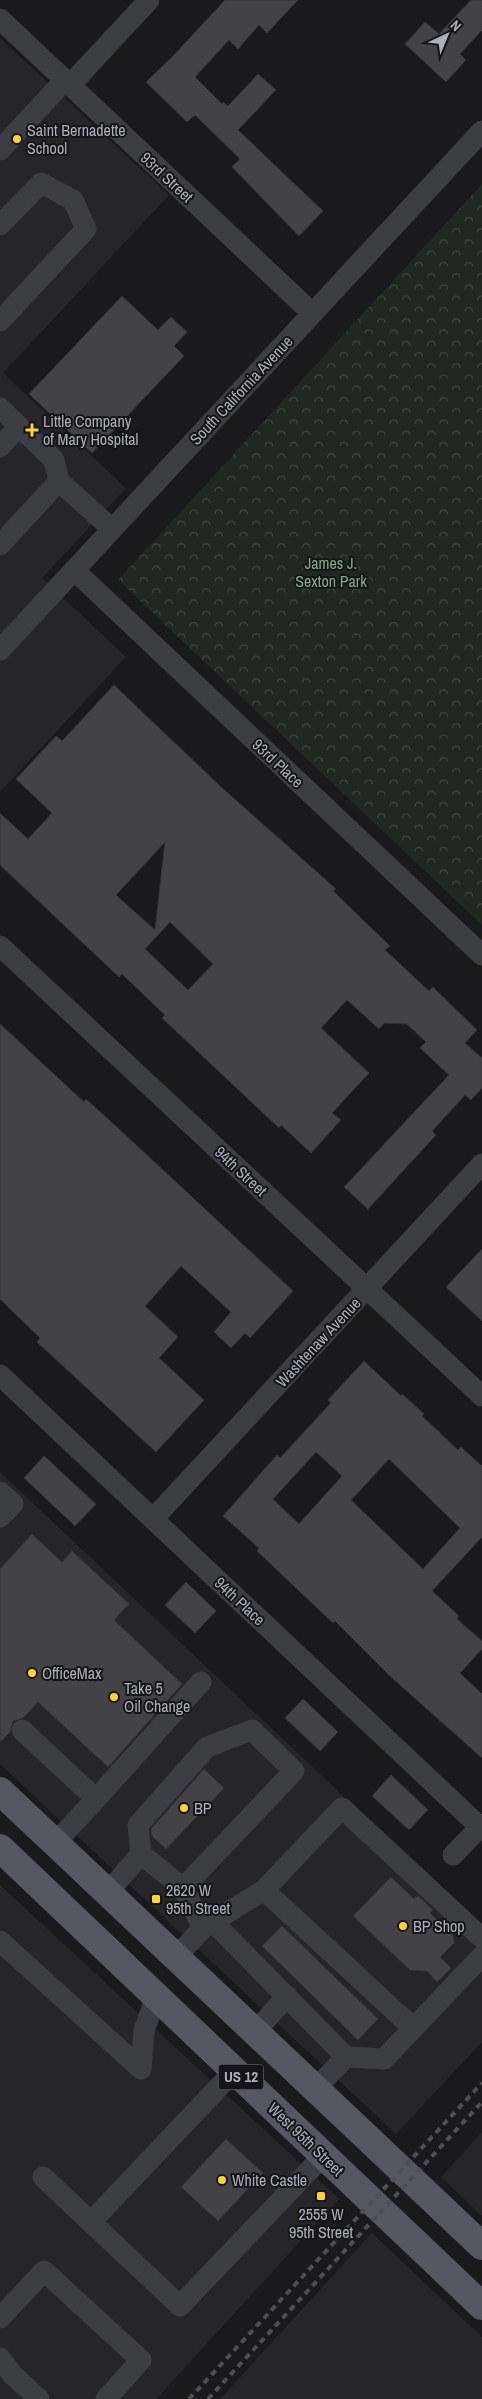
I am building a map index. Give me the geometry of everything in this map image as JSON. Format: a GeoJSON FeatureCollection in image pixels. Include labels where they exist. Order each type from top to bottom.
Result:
{"type":"FeatureCollection","features":[{"type":"Feature","properties":{"kind":"main road","name":"US 12"},"geometry":{"type":"LineString","coordinates":[[0,1791],[482,2246]]}},
{"type":"Feature","properties":{"kind":"main road","name":"West 95th Street"},"geometry":{"type":"LineString","coordinates":[[0,1848],[482,2306]]}},
{"type":"Feature","properties":{"kind":"street"},"geometry":{"type":"LineString","coordinates":[[0,150],[149,0]]}},
{"type":"Feature","properties":{"kind":"street","name":"93rd Street"},"geometry":{"type":"LineString","coordinates":[[0,19],[312,313]]}},
{"type":"Feature","properties":{"kind":"street","name":"South California Avenue"},"geometry":{"type":"LineString","coordinates":[[2,642],[74,570],[482,131]]}},
{"type":"Feature","properties":{"kind":"street"},"geometry":{"type":"LineString","coordinates":[[0,225],[41,183],[74,200],[86,229],[0,321]]}},
{"type":"Feature","properties":{"kind":"street"},"geometry":{"type":"LineString","coordinates":[[0,408],[54,460],[59,481],[112,529]]}},
{"type":"Feature","properties":{"kind":"street"},"geometry":{"type":"LineString","coordinates":[[0,447],[19,426]]}},
{"type":"Feature","properties":{"kind":"street"},"geometry":{"type":"LineString","coordinates":[[0,545],[59,481]]}},
{"type":"Feature","properties":{"kind":"street","name":"93rd Place"},"geometry":{"type":"LineString","coordinates":[[74,570],[482,955]]}},
{"type":"Feature","properties":{"kind":"street","name":"94th Street"},"geometry":{"type":"LineString","coordinates":[[0,946],[482,1396]]}},
{"type":"Feature","properties":{"kind":"street","name":"Washtenaw Avenue"},"geometry":{"type":"LineString","coordinates":[[153,1519],[482,1164]]}},
{"type":"Feature","properties":{"kind":"street","name":"94th Place"},"geometry":{"type":"LineString","coordinates":[[0,1375],[481,1826]]}},
{"type":"Feature","properties":{"kind":"street"},"geometry":{"type":"LineString","coordinates":[[0,1492],[13,1504],[0,1517]]}},
{"type":"Feature","properties":{"kind":"street"},"geometry":{"type":"LineString","coordinates":[[55,1843],[201,1682]]}},
{"type":"Feature","properties":{"kind":"street"},"geometry":{"type":"LineString","coordinates":[[22,1730],[96,1799]]}},
{"type":"Feature","properties":{"kind":"street"},"geometry":{"type":"LineString","coordinates":[[183,1888],[294,1771],[252,1730],[206,1747],[138,1825],[141,1854],[183,1888],[208,1925],[287,1996],[346,2057],[384,2059],[482,1956]]}},
{"type":"Feature","properties":{"kind":"street"},"geometry":{"type":"LineString","coordinates":[[176,1957],[208,1925],[264,1890],[342,1808],[482,1938]]}},
{"type":"Feature","properties":{"kind":"street"},"geometry":{"type":"LineString","coordinates":[[453,1855],[481,1826]]}},
{"type":"Feature","properties":{"kind":"street"},"geometry":{"type":"LineString","coordinates":[[108,1892],[141,1854]]}},
{"type":"Feature","properties":{"kind":"street"},"geometry":{"type":"LineString","coordinates":[[264,1890],[413,2028]]}},
{"type":"Feature","properties":{"kind":"street"},"geometry":{"type":"LineString","coordinates":[[0,1940],[141,2069],[144,2031],[156,1996]]}},
{"type":"Feature","properties":{"kind":"street"},"geometry":{"type":"LineString","coordinates":[[256,2032],[287,1996]]}},
{"type":"Feature","properties":{"kind":"street"},"geometry":{"type":"LineString","coordinates":[[315,2089],[346,2057]]}},
{"type":"Feature","properties":{"kind":"street"},"geometry":{"type":"LineString","coordinates":[[90,2222],[234,2070]]}},
{"type":"Feature","properties":{"kind":"street"},"geometry":{"type":"LineString","coordinates":[[43,2178],[180,2306],[324,2155]]}},
{"type":"Feature","properties":{"kind":"street"},"geometry":{"type":"LineString","coordinates":[[0,2318],[44,2271],[141,2360],[106,2399]]}},
{"type":"Feature","properties":{"kind":"street"},"geometry":{"type":"LineString","coordinates":[[0,2358],[13,2375],[39,2399]]}},
{"type":"Feature","properties":{"kind":"shaded area","name":"Little Company of Mary Hospital"},"geometry":{"type":"Polygon","coordinates":[[[0,38],[169,195],[3,373],[126,488],[42,578],[126,657],[0,792],[0,38]]]}},
{"type":"Feature","properties":{"kind":"shaded area"},"geometry":{"type":"Polygon","coordinates":[[[0,1472],[482,1927],[482,2042],[396,2134],[0,1764],[0,1472]]]}},
{"type":"Feature","properties":{"kind":"shaded area"},"geometry":{"type":"Polygon","coordinates":[[[0,1885],[339,2199],[156,2399],[0,2399],[0,1885]]]}},
{"type":"Feature","properties":{"kind":"shaded area"},"geometry":{"type":"Polygon","coordinates":[[[482,2132],[482,2216],[441,2177],[482,2132]]]}},
{"type":"Feature","properties":{"kind":"shaded area"},"geometry":{"type":"Polygon","coordinates":[[[372,2233],[482,2337],[482,2399],[220,2399],[372,2233]]]}},
{"type":"Feature","properties":{"kind":"green space","name":"James J. Sexton Park"},"geometry":{"type":"Polygon","coordinates":[[[482,184],[482,925],[118,580],[482,184]]]}},
{"type":"Feature","properties":{"kind":"building"},"geometry":{"type":"Polygon","coordinates":[[[225,0],[298,0],[267,33],[259,25],[238,49],[229,40],[195,77],[222,104],[223,102],[228,106],[258,74],[276,90],[238,130],[323,211],[299,236],[232,167],[240,159],[195,115],[187,122],[146,82],[225,0]]]}},
{"type":"Feature","properties":{"kind":"building"},"geometry":{"type":"Polygon","coordinates":[[[471,0],[482,0],[482,30],[460,54],[466,60],[446,82],[405,44],[425,22],[439,34],[471,0]]]}},
{"type":"Feature","properties":{"kind":"building"},"geometry":{"type":"Polygon","coordinates":[[[122,296],[158,330],[171,317],[187,332],[174,346],[184,356],[92,453],[29,394],[122,296]]]}},
{"type":"Feature","properties":{"kind":"building"},"geometry":{"type":"Polygon","coordinates":[[[114,685],[221,787],[336,889],[333,891],[390,946],[385,950],[429,991],[433,987],[477,1030],[465,1043],[482,1058],[482,1088],[471,1100],[465,1095],[432,1131],[436,1135],[368,1209],[344,1187],[449,1075],[420,1048],[426,1042],[407,1024],[384,1023],[379,1029],[347,1000],[321,1028],[369,1073],[332,1113],[341,1120],[311,1153],[281,1125],[279,1128],[162,1018],[165,1015],[122,974],[119,977],[0,865],[0,813],[28,839],[52,813],[16,779],[56,736],[62,741],[114,685]],[[165,842],[116,895],[155,930],[165,842]],[[170,922],[145,949],[188,990],[213,964],[170,922]]]}},
{"type":"Feature","properties":{"kind":"building"},"geometry":{"type":"Polygon","coordinates":[[[0,1024],[84,1102],[86,1099],[119,1129],[293,1291],[250,1338],[245,1333],[231,1348],[214,1332],[231,1312],[181,1266],[145,1306],[178,1337],[159,1358],[204,1400],[156,1452],[37,1342],[40,1338],[0,1299],[0,1024]]]}},
{"type":"Feature","properties":{"kind":"building"},"geometry":{"type":"Polygon","coordinates":[[[482,1249],[482,1321],[446,1287],[482,1249]]]}},
{"type":"Feature","properties":{"kind":"building"},"geometry":{"type":"Polygon","coordinates":[[[364,1361],[401,1396],[402,1394],[424,1414],[422,1416],[458,1450],[461,1447],[482,1466],[482,1537],[432,1591],[459,1616],[457,1619],[482,1641],[482,1649],[460,1673],[482,1694],[482,1758],[391,1677],[335,1621],[333,1623],[257,1551],[259,1548],[223,1516],[277,1455],[280,1458],[331,1403],[328,1400],[364,1361]],[[316,1452],[273,1499],[299,1524],[342,1476],[316,1452]],[[389,1459],[351,1500],[423,1569],[460,1528],[389,1459]]]}},
{"type":"Feature","properties":{"kind":"building"},"geometry":{"type":"Polygon","coordinates":[[[44,1456],[96,1504],[75,1526],[24,1478],[44,1456]]]}},
{"type":"Feature","properties":{"kind":"building"},"geometry":{"type":"Polygon","coordinates":[[[32,1534],[62,1562],[72,1551],[129,1604],[114,1620],[182,1684],[108,1767],[38,1702],[23,1718],[13,1721],[10,1732],[0,1742],[0,1569],[32,1534]]]}},
{"type":"Feature","properties":{"kind":"building"},"geometry":{"type":"Polygon","coordinates":[[[186,1582],[216,1611],[195,1633],[165,1605],[186,1582]]]}},
{"type":"Feature","properties":{"kind":"building"},"geometry":{"type":"Polygon","coordinates":[[[303,1699],[338,1732],[320,1751],[285,1718],[303,1699]]]}},
{"type":"Feature","properties":{"kind":"building","name":"BP"},"geometry":{"type":"Polygon","coordinates":[[[204,1769],[224,1788],[166,1849],[152,1836],[151,1829],[204,1769]]]}},
{"type":"Feature","properties":{"kind":"building"},"geometry":{"type":"Polygon","coordinates":[[[391,1775],[428,1810],[409,1830],[372,1796],[391,1775]]]}},
{"type":"Feature","properties":{"kind":"building","name":"BP Shop"},"geometry":{"type":"Polygon","coordinates":[[[391,1877],[414,1899],[418,1896],[433,1910],[430,1913],[453,1936],[454,1943],[440,1957],[451,1968],[437,1982],[427,1971],[410,1970],[353,1916],[391,1877]]]}},
{"type":"Feature","properties":{"kind":"building"},"geometry":{"type":"Polygon","coordinates":[[[282,1926],[378,2019],[358,2040],[262,1946],[282,1926]]]}},
{"type":"Feature","properties":{"kind":"building","name":"White Castle"},"geometry":{"type":"Polygon","coordinates":[[[226,2139],[263,2173],[218,2221],[181,2187],[226,2139]]]}},
{"type":"Feature","properties":{"kind":"railway"},"geometry":{"type":"LineString","coordinates":[[189,2399],[482,2083]]}},
{"type":"Feature","properties":{"kind":"railway"},"geometry":{"type":"LineString","coordinates":[[208,2399],[482,2102]]}},
{"type":"Feature","properties":{"kind":"place","name":"Saint Bernadette School"},"geometry":{"type":"Point","coordinates":[17,139]}},
{"type":"Feature","properties":{"kind":"place","name":"Little Company of Mary Hospital"},"geometry":{"type":"Point","coordinates":[32,430]}},
{"type":"Feature","properties":{"kind":"place","name":"OfficeMax"},"geometry":{"type":"Point","coordinates":[32,1673]}},
{"type":"Feature","properties":{"kind":"place","name":"Take 5 Oil Change"},"geometry":{"type":"Point","coordinates":[114,1697]}},
{"type":"Feature","properties":{"kind":"place","name":"BP"},"geometry":{"type":"Point","coordinates":[184,1808]}},
{"type":"Feature","properties":{"kind":"place","name":"2620 W 95th Street"},"geometry":{"type":"Point","coordinates":[156,1899]}},
{"type":"Feature","properties":{"kind":"place","name":"BP Shop"},"geometry":{"type":"Point","coordinates":[403,1926]}},
{"type":"Feature","properties":{"kind":"place","name":"White Castle"},"geometry":{"type":"Point","coordinates":[222,2180]}},
{"type":"Feature","properties":{"kind":"place","name":"2555 W 95th Street"},"geometry":{"type":"Point","coordinates":[321,2196]}}]}
